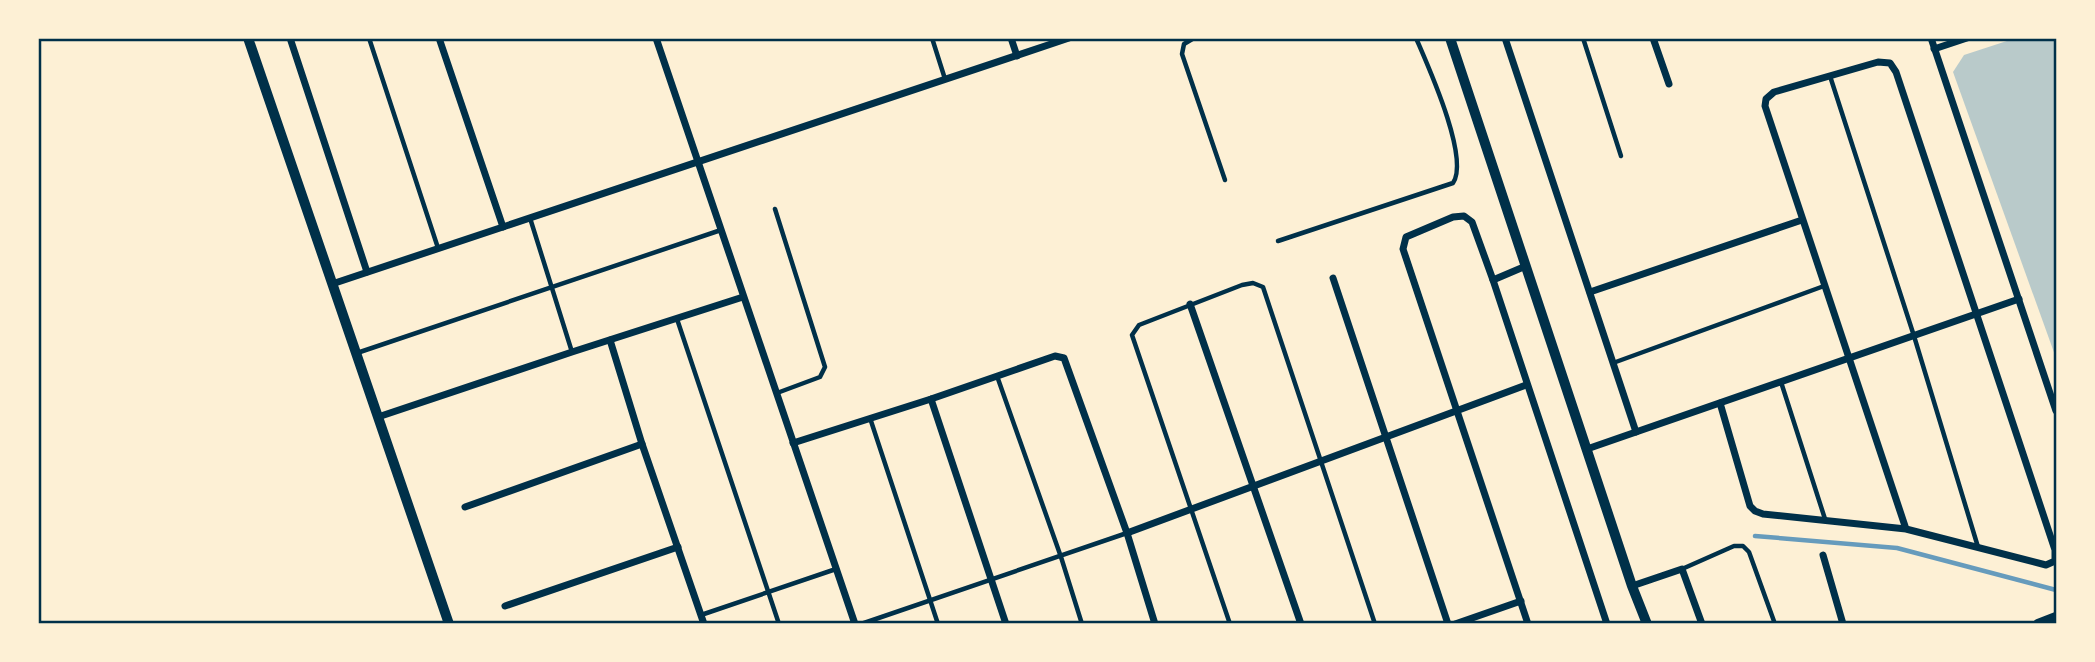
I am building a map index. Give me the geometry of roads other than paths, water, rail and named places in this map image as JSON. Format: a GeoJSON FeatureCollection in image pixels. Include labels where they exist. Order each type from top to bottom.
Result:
{"type":"FeatureCollection","features":[{"type":"Feature","properties":{"kind":"street"},"geometry":{"type":"LineString","coordinates":[[248,38],[449,624]]}},
{"type":"Feature","properties":{"kind":"street"},"geometry":{"type":"LineString","coordinates":[[290,38],[367,272]]}},
{"type":"Feature","properties":{"kind":"street"},"geometry":{"type":"LineString","coordinates":[[439,38],[503,227]]}},
{"type":"Feature","properties":{"kind":"street"},"geometry":{"type":"LineString","coordinates":[[656,38],[855,624]]}},
{"type":"Feature","properties":{"kind":"street"},"geometry":{"type":"LineString","coordinates":[[1011,38],[1017,56]]}},
{"type":"Feature","properties":{"kind":"street"},"geometry":{"type":"LineString","coordinates":[[332,284],[1069,38]]}},
{"type":"Feature","properties":{"kind":"street"},"geometry":{"type":"LineString","coordinates":[[1450,38],[1632,586],[1647,624]]}},
{"type":"Feature","properties":{"kind":"street"},"geometry":{"type":"LineString","coordinates":[[1505,38],[1636,432]]}},
{"type":"Feature","properties":{"kind":"street"},"geometry":{"type":"LineString","coordinates":[[1653,38],[1669,84]]}},
{"type":"Feature","properties":{"kind":"street"},"geometry":{"type":"LineString","coordinates":[[1931,38],[2056,411]]}},
{"type":"Feature","properties":{"kind":"street"},"geometry":{"type":"LineString","coordinates":[[1934,49],[1968,38]]}},
{"type":"Feature","properties":{"kind":"street"},"geometry":{"type":"LineString","coordinates":[[1720,403],[1750,506],[1755,511],[1906,529],[2046,565],[2055,561],[2055,550],[1978,314],[1896,72],[1889,63],[1878,62],[1774,92],[1766,99],[1765,106],[1906,529]]}},
{"type":"Feature","properties":{"kind":"street"},"geometry":{"type":"LineString","coordinates":[[1528,624],[1402,244],[1410,234],[1453,217],[1464,216],[1472,222],[1607,624]]}},
{"type":"Feature","properties":{"kind":"street"},"geometry":{"type":"LineString","coordinates":[[1590,292],[1802,220]]}},
{"type":"Feature","properties":{"kind":"street"},"geometry":{"type":"LineString","coordinates":[[1493,280],[1526,266]]}},
{"type":"Feature","properties":{"kind":"street"},"geometry":{"type":"LineString","coordinates":[[1333,278],[1448,624]]}},
{"type":"Feature","properties":{"kind":"street"},"geometry":{"type":"LineString","coordinates":[[378,417],[743,297]]}},
{"type":"Feature","properties":{"kind":"street"},"geometry":{"type":"LineString","coordinates":[[1587,449],[2019,299]]}},
{"type":"Feature","properties":{"kind":"street"},"geometry":{"type":"LineString","coordinates":[[1190,304],[1301,624]]}},
{"type":"Feature","properties":{"kind":"street"},"geometry":{"type":"LineString","coordinates":[[610,340],[642,444],[702,619]]}},
{"type":"Feature","properties":{"kind":"street"},"geometry":{"type":"LineString","coordinates":[[793,443],[1055,356],[1065,358],[1155,624]]}},
{"type":"Feature","properties":{"kind":"street"},"geometry":{"type":"LineString","coordinates":[[1126,533],[1526,385]]}},
{"type":"Feature","properties":{"kind":"street"},"geometry":{"type":"LineString","coordinates":[[931,399],[1006,624]]}},
{"type":"Feature","properties":{"kind":"street"},"geometry":{"type":"LineString","coordinates":[[464,507],[642,444]]}},
{"type":"Feature","properties":{"kind":"street"},"geometry":{"type":"LineString","coordinates":[[505,606],[678,547]]}},
{"type":"Feature","properties":{"kind":"street"},"geometry":{"type":"LineString","coordinates":[[1823,555],[1843,624]]}},
{"type":"Feature","properties":{"kind":"street"},"geometry":{"type":"LineString","coordinates":[[1632,586],[1682,569],[1702,624]]}},
{"type":"Feature","properties":{"kind":"street"},"geometry":{"type":"LineString","coordinates":[[1455,624],[1521,601]]}},
{"type":"Feature","properties":{"kind":"street"},"geometry":{"type":"LineString","coordinates":[[2038,624],[2056,617]]}},
{"type":"Feature","properties":{"kind":"lane"},"geometry":{"type":"LineString","coordinates":[[369,38],[438,248]]}},
{"type":"Feature","properties":{"kind":"lane"},"geometry":{"type":"LineString","coordinates":[[932,38],[946,79]]}},
{"type":"Feature","properties":{"kind":"lane"},"geometry":{"type":"LineString","coordinates":[[1194,38],[1184,44],[1182,54],[1225,180]]}},
{"type":"Feature","properties":{"kind":"lane"},"geometry":{"type":"LineString","coordinates":[[1278,241],[1453,183],[1457,177],[1456,150],[1436,85],[1416,38]]}},
{"type":"Feature","properties":{"kind":"lane"},"geometry":{"type":"LineString","coordinates":[[1583,38],[1621,156]]}},
{"type":"Feature","properties":{"kind":"lane"},"geometry":{"type":"LineString","coordinates":[[1830,76],[1914,336],[1978,548]]}},
{"type":"Feature","properties":{"kind":"lane"},"geometry":{"type":"LineString","coordinates":[[775,209],[825,367],[820,377],[776,393]]}},
{"type":"Feature","properties":{"kind":"lane"},"geometry":{"type":"LineString","coordinates":[[530,218],[572,352]]}},
{"type":"Feature","properties":{"kind":"lane"},"geometry":{"type":"LineString","coordinates":[[356,353],[721,230]]}},
{"type":"Feature","properties":{"kind":"lane"},"geometry":{"type":"LineString","coordinates":[[1230,624],[1132,335],[1139,325],[1253,283],[1263,287],[1376,624]]}},
{"type":"Feature","properties":{"kind":"lane"},"geometry":{"type":"LineString","coordinates":[[1613,363],[1824,286]]}},
{"type":"Feature","properties":{"kind":"lane"},"geometry":{"type":"LineString","coordinates":[[677,318],[779,624]]}},
{"type":"Feature","properties":{"kind":"lane"},"geometry":{"type":"LineString","coordinates":[[997,376],[1082,624]]}},
{"type":"Feature","properties":{"kind":"lane"},"geometry":{"type":"LineString","coordinates":[[1781,382],[1825,519]]}},
{"type":"Feature","properties":{"kind":"lane"},"geometry":{"type":"LineString","coordinates":[[870,418],[938,624]]}},
{"type":"Feature","properties":{"kind":"lane"},"geometry":{"type":"LineString","coordinates":[[861,624],[1126,533]]}},
{"type":"Feature","properties":{"kind":"lane"},"geometry":{"type":"LineString","coordinates":[[1682,569],[1734,546],[1743,546],[1749,552],[1775,624]]}},
{"type":"Feature","properties":{"kind":"lane"},"geometry":{"type":"LineString","coordinates":[[702,619],[768,592],[836,569]]}},
{"type":"Feature","properties":{"kind":"waterway"},"geometry":{"type":"LineString","coordinates":[[1755,536],[1897,548],[2056,590]]}}]}
